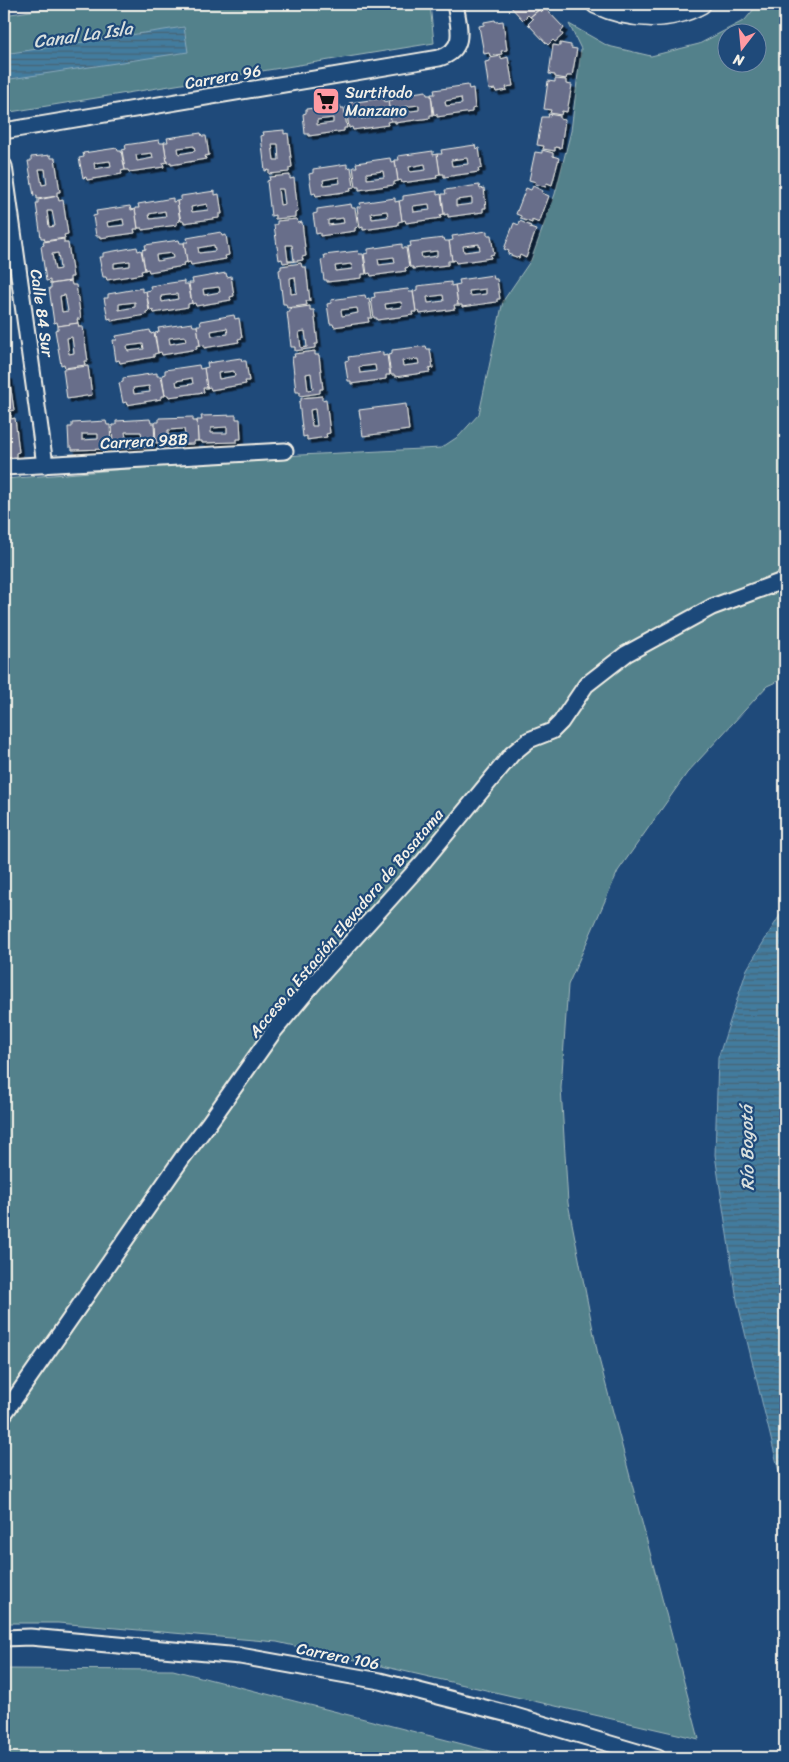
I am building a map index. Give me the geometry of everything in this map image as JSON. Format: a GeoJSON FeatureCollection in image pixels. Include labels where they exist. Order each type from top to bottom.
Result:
{"type":"FeatureCollection","features":[{"type":"Feature","properties":{"kind":"main road"},"geometry":{"type":"LineString","coordinates":[[596,4],[630,15],[653,17],[676,14],[701,4]]}},
{"type":"Feature","properties":{"kind":"street","name":"Carrera 96"},"geometry":{"type":"LineString","coordinates":[[4,131],[448,56],[458,45],[459,37],[455,4]]}},
{"type":"Feature","properties":{"kind":"street","name":"Calle 84 Sur"},"geometry":{"type":"LineString","coordinates":[[4,166],[46,465]]}},
{"type":"Feature","properties":{"kind":"street","name":"Carrera 98B"},"geometry":{"type":"LineString","coordinates":[[4,467],[286,451]]}},
{"type":"Feature","properties":{"kind":"street","name":"Acceso a Estación Elevadora de Bosatama"},"geometry":{"type":"LineString","coordinates":[[4,1414],[183,1157],[209,1124],[274,1032],[313,984],[423,862],[512,754],[530,740],[552,732],[586,685],[626,654],[712,607],[785,580]]}},
{"type":"Feature","properties":{"kind":"street","name":"Carrera 106"},"geometry":{"type":"LineString","coordinates":[[4,1638],[30,1638],[240,1656],[380,1681],[512,1715],[658,1758]]}},
{"type":"Feature","properties":{"kind":"green space"},"geometry":{"type":"Polygon","coordinates":[[[77,4],[430,4],[434,43],[4,113],[4,15],[77,4]]]}},
{"type":"Feature","properties":{"kind":"green space"},"geometry":{"type":"Polygon","coordinates":[[[758,4],[785,4],[785,678],[767,686],[687,773],[618,871],[568,985],[561,1088],[568,1203],[598,1355],[699,1739],[277,1642],[58,1623],[4,1623],[4,479],[300,455],[441,448],[459,436],[479,414],[503,301],[531,260],[555,194],[571,131],[581,49],[569,24],[608,46],[651,56],[699,44],[716,35],[716,72],[766,72],[766,22],[741,22],[758,4]]]}},
{"type":"Feature","properties":{"kind":"green space"},"geometry":{"type":"Polygon","coordinates":[[[4,1669],[173,1670],[517,1758],[4,1758],[4,1669]]]}},
{"type":"Feature","properties":{"kind":"water"},"geometry":{"type":"Polygon","coordinates":[[[184,27],[188,52],[4,80],[4,54],[184,27]]]}},
{"type":"Feature","properties":{"kind":"water","name":"Río Bogotá"},"geometry":{"type":"Polygon","coordinates":[[[785,907],[785,1085],[782,1106],[785,1146],[785,1496],[737,1300],[715,1155],[718,1058],[747,969],[785,907]]]}},
{"type":"Feature","properties":{"kind":"building"},"geometry":{"type":"Polygon","coordinates":[[[508,4],[539,4],[536,7],[538,10],[523,20],[508,4]]]}},
{"type":"Feature","properties":{"kind":"building"},"geometry":{"type":"Polygon","coordinates":[[[545,8],[564,28],[561,32],[563,35],[548,45],[528,24],[533,19],[530,17],[545,8]]]}},
{"type":"Feature","properties":{"kind":"building"},"geometry":{"type":"Polygon","coordinates":[[[495,20],[496,22],[503,21],[507,50],[501,51],[502,54],[490,56],[489,53],[484,54],[479,26],[484,25],[484,22],[495,20]]]}},
{"type":"Feature","properties":{"kind":"building"},"geometry":{"type":"Polygon","coordinates":[[[560,43],[571,45],[571,48],[577,49],[572,76],[567,76],[566,79],[549,74],[553,45],[560,46],[560,43]]]}},
{"type":"Feature","properties":{"kind":"building"},"geometry":{"type":"Polygon","coordinates":[[[501,56],[501,59],[508,57],[513,86],[506,87],[507,90],[496,92],[495,89],[489,90],[485,62],[490,61],[490,58],[501,56]]]}},
{"type":"Feature","properties":{"kind":"building"},"geometry":{"type":"Polygon","coordinates":[[[555,79],[566,80],[566,84],[572,85],[567,112],[562,111],[561,115],[550,113],[551,110],[544,109],[548,81],[555,82],[555,79]]]}},
{"type":"Feature","properties":{"kind":"building"},"geometry":{"type":"Polygon","coordinates":[[[468,85],[469,89],[473,88],[475,108],[472,109],[472,112],[437,117],[437,114],[434,115],[431,94],[435,94],[434,90],[468,85]],[[461,98],[445,101],[446,106],[462,104],[461,98]]]}},
{"type":"Feature","properties":{"kind":"building"},"geometry":{"type":"Polygon","coordinates":[[[426,91],[427,95],[431,95],[433,115],[430,115],[430,118],[395,123],[395,121],[391,121],[388,101],[393,100],[392,96],[426,91]],[[419,105],[402,107],[403,112],[419,110],[419,105]]]}},
{"type":"Feature","properties":{"kind":"building"},"geometry":{"type":"Polygon","coordinates":[[[384,98],[384,102],[388,101],[391,121],[387,122],[388,125],[353,130],[352,127],[349,128],[346,107],[350,107],[349,103],[384,98]],[[376,111],[360,114],[361,119],[377,117],[376,111]]]}},
{"type":"Feature","properties":{"kind":"building"},"geometry":{"type":"Polygon","coordinates":[[[340,105],[341,108],[344,108],[347,128],[344,128],[344,131],[309,136],[309,134],[305,134],[303,114],[306,113],[306,109],[340,105]],[[333,118],[317,120],[317,125],[333,123],[333,118]]]}},
{"type":"Feature","properties":{"kind":"building"},"geometry":{"type":"Polygon","coordinates":[[[548,114],[560,116],[560,119],[565,120],[561,148],[555,147],[555,151],[543,149],[544,146],[537,145],[542,117],[549,117],[548,114]]]}},
{"type":"Feature","properties":{"kind":"building"},"geometry":{"type":"Polygon","coordinates":[[[284,130],[284,134],[288,133],[292,167],[289,168],[289,172],[269,174],[269,170],[265,171],[261,136],[264,135],[263,132],[284,130]],[[272,144],[274,160],[279,160],[278,144],[272,144]]]}},
{"type":"Feature","properties":{"kind":"building"},"geometry":{"type":"Polygon","coordinates":[[[201,133],[202,136],[206,136],[209,155],[205,156],[206,159],[171,165],[171,162],[167,163],[164,142],[168,142],[167,138],[201,133]],[[194,146],[178,148],[179,154],[195,151],[194,146]]]}},
{"type":"Feature","properties":{"kind":"building"},"geometry":{"type":"Polygon","coordinates":[[[159,140],[160,143],[164,143],[167,162],[163,163],[164,167],[129,172],[125,170],[122,150],[126,149],[125,145],[159,140]],[[152,153],[136,155],[137,161],[153,158],[152,153]]]}},
{"type":"Feature","properties":{"kind":"building"},"geometry":{"type":"Polygon","coordinates":[[[475,145],[476,149],[479,148],[482,168],[478,169],[479,172],[444,177],[444,174],[440,174],[437,154],[442,154],[441,150],[475,145]],[[467,158],[451,160],[452,166],[468,164],[467,158]]]}},
{"type":"Feature","properties":{"kind":"building"},"geometry":{"type":"Polygon","coordinates":[[[117,148],[118,151],[121,151],[125,170],[121,171],[122,174],[87,180],[86,177],[83,178],[79,158],[84,157],[83,153],[117,148]],[[110,161],[94,163],[95,169],[111,166],[110,161]]]}},
{"type":"Feature","properties":{"kind":"building"},"geometry":{"type":"Polygon","coordinates":[[[542,150],[553,153],[553,156],[559,158],[552,185],[547,183],[546,187],[529,180],[535,152],[542,153],[542,150]]]}},
{"type":"Feature","properties":{"kind":"building"},"geometry":{"type":"Polygon","coordinates":[[[433,151],[433,155],[437,154],[440,174],[436,175],[437,178],[402,183],[401,180],[398,181],[395,160],[399,160],[398,156],[433,151]],[[425,164],[409,167],[410,172],[426,170],[425,164]]]}},
{"type":"Feature","properties":{"kind":"building"},"geometry":{"type":"Polygon","coordinates":[[[51,155],[51,158],[55,158],[60,192],[57,192],[57,196],[37,199],[37,195],[34,196],[28,161],[31,161],[31,157],[51,155]],[[39,169],[42,185],[47,184],[45,169],[39,169]]]}},
{"type":"Feature","properties":{"kind":"building"},"geometry":{"type":"Polygon","coordinates":[[[390,158],[391,162],[395,161],[398,181],[394,182],[394,185],[359,190],[359,187],[356,187],[353,167],[357,167],[356,163],[390,158]],[[383,171],[367,173],[367,179],[384,177],[383,171]]]}},
{"type":"Feature","properties":{"kind":"building"},"geometry":{"type":"Polygon","coordinates":[[[347,164],[347,168],[351,167],[354,187],[350,188],[351,191],[316,196],[315,193],[312,194],[309,174],[313,173],[313,169],[347,164]],[[339,177],[323,180],[324,185],[340,183],[339,177]]]}},
{"type":"Feature","properties":{"kind":"building"},"geometry":{"type":"Polygon","coordinates":[[[290,175],[290,179],[294,178],[298,212],[295,213],[295,217],[275,219],[275,215],[271,216],[267,181],[270,180],[269,177],[290,175]],[[278,189],[280,205],[285,204],[283,189],[278,189]]]}},
{"type":"Feature","properties":{"kind":"building"},"geometry":{"type":"Polygon","coordinates":[[[479,185],[480,189],[484,188],[486,208],[483,208],[483,212],[448,217],[448,214],[444,215],[442,194],[446,194],[445,190],[479,185]],[[472,198],[456,200],[456,206],[472,204],[472,198]]]}},
{"type":"Feature","properties":{"kind":"building"},"geometry":{"type":"Polygon","coordinates":[[[533,186],[549,196],[539,223],[532,220],[532,223],[521,219],[521,216],[516,214],[526,188],[531,190],[533,186]]]}},
{"type":"Feature","properties":{"kind":"building"},"geometry":{"type":"Polygon","coordinates":[[[215,191],[215,195],[219,194],[222,214],[219,214],[219,218],[184,223],[184,221],[181,221],[177,201],[181,200],[181,196],[215,191]],[[207,204],[191,207],[192,212],[208,210],[207,204]]]}},
{"type":"Feature","properties":{"kind":"building"},"geometry":{"type":"Polygon","coordinates":[[[437,191],[437,195],[441,194],[444,214],[440,215],[441,218],[406,223],[405,220],[402,221],[399,201],[403,200],[403,196],[437,191]],[[429,204],[413,206],[414,212],[430,210],[429,204]]]}},
{"type":"Feature","properties":{"kind":"building"},"geometry":{"type":"Polygon","coordinates":[[[58,196],[59,201],[63,200],[68,234],[64,235],[65,238],[45,241],[44,238],[41,238],[36,203],[38,203],[38,200],[58,196]],[[47,211],[49,227],[55,226],[52,211],[47,211]]]}},
{"type":"Feature","properties":{"kind":"building"},"geometry":{"type":"Polygon","coordinates":[[[173,198],[173,202],[177,201],[180,221],[177,222],[177,225],[142,230],[142,228],[138,228],[135,208],[139,208],[138,204],[173,198]],[[165,211],[149,214],[150,219],[166,217],[165,211]]]}},
{"type":"Feature","properties":{"kind":"building"},"geometry":{"type":"Polygon","coordinates":[[[395,198],[395,202],[399,201],[402,221],[398,222],[398,225],[363,230],[363,227],[360,228],[357,207],[361,207],[360,203],[395,198]],[[387,211],[371,213],[372,219],[388,217],[387,211]]]}},
{"type":"Feature","properties":{"kind":"building"},"geometry":{"type":"Polygon","coordinates":[[[351,204],[352,208],[355,208],[358,227],[355,228],[355,231],[320,236],[320,233],[316,234],[313,214],[317,213],[317,209],[351,204]],[[343,218],[328,220],[328,225],[344,223],[343,218]]]}},
{"type":"Feature","properties":{"kind":"building"},"geometry":{"type":"Polygon","coordinates":[[[130,206],[131,210],[135,209],[138,229],[134,229],[135,233],[100,238],[100,236],[96,236],[93,216],[97,215],[96,211],[130,206]],[[123,219],[107,222],[108,227],[124,225],[123,219]]]}},
{"type":"Feature","properties":{"kind":"building"},"geometry":{"type":"Polygon","coordinates":[[[297,219],[298,223],[302,222],[306,256],[302,257],[303,260],[283,263],[282,259],[279,260],[274,225],[277,224],[277,221],[297,219]],[[286,245],[288,261],[294,261],[292,245],[286,245]]]}},
{"type":"Feature","properties":{"kind":"building"},"geometry":{"type":"Polygon","coordinates":[[[520,221],[536,230],[526,258],[520,255],[519,258],[508,254],[509,251],[504,249],[514,223],[519,225],[520,221]]]}},
{"type":"Feature","properties":{"kind":"building"},"geometry":{"type":"Polygon","coordinates":[[[487,231],[487,235],[491,235],[494,254],[490,255],[491,258],[456,263],[455,260],[452,261],[449,241],[453,240],[452,236],[487,231]],[[479,244],[463,246],[464,252],[480,250],[479,244]]]}},
{"type":"Feature","properties":{"kind":"building"},"geometry":{"type":"Polygon","coordinates":[[[221,232],[222,236],[226,235],[229,255],[225,256],[226,259],[191,265],[190,262],[187,263],[184,242],[188,242],[187,238],[221,232]],[[214,245],[198,248],[199,253],[215,251],[214,245]]]}},
{"type":"Feature","properties":{"kind":"building"},"geometry":{"type":"Polygon","coordinates":[[[444,238],[445,241],[449,241],[452,261],[448,261],[448,265],[413,269],[413,267],[410,267],[407,247],[411,246],[410,242],[444,238]],[[437,251],[421,253],[422,258],[437,256],[437,251]]]}},
{"type":"Feature","properties":{"kind":"building"},"geometry":{"type":"Polygon","coordinates":[[[64,239],[64,243],[68,243],[73,277],[70,277],[70,281],[50,284],[50,280],[46,281],[41,246],[44,245],[43,242],[64,239]],[[58,253],[52,254],[55,270],[60,269],[58,253]]]}},
{"type":"Feature","properties":{"kind":"building"},"geometry":{"type":"Polygon","coordinates":[[[179,240],[180,243],[184,243],[187,262],[183,263],[184,266],[149,272],[148,269],[145,270],[142,250],[146,249],[145,245],[179,240]],[[172,253],[156,255],[157,261],[173,258],[172,253]]]}},
{"type":"Feature","properties":{"kind":"building"},"geometry":{"type":"Polygon","coordinates":[[[402,244],[402,248],[406,248],[409,267],[405,268],[406,271],[371,276],[370,273],[367,274],[364,254],[368,253],[368,249],[402,244]],[[394,257],[378,259],[379,265],[395,263],[394,257]]]}},
{"type":"Feature","properties":{"kind":"building"},"geometry":{"type":"Polygon","coordinates":[[[137,247],[138,251],[141,250],[145,270],[141,271],[142,274],[107,280],[106,277],[103,277],[99,257],[103,257],[103,253],[137,247]],[[130,261],[114,263],[114,268],[130,266],[130,261]]]}},
{"type":"Feature","properties":{"kind":"building"},"geometry":{"type":"Polygon","coordinates":[[[358,251],[359,254],[363,254],[366,274],[362,274],[362,278],[327,282],[327,280],[324,280],[321,260],[325,259],[324,255],[358,251]],[[351,264],[335,266],[336,271],[352,269],[351,264]]]}},
{"type":"Feature","properties":{"kind":"building"},"geometry":{"type":"Polygon","coordinates":[[[301,263],[302,267],[306,267],[310,301],[306,301],[307,305],[287,308],[286,304],[283,304],[279,270],[281,266],[301,263]],[[295,277],[290,278],[291,294],[297,293],[295,277]]]}},
{"type":"Feature","properties":{"kind":"building"},"geometry":{"type":"Polygon","coordinates":[[[226,273],[227,277],[231,276],[234,296],[230,297],[231,300],[196,306],[195,303],[192,304],[189,283],[193,283],[192,279],[226,273]],[[219,287],[203,289],[204,295],[220,292],[219,287]]]}},
{"type":"Feature","properties":{"kind":"building"},"geometry":{"type":"Polygon","coordinates":[[[493,275],[494,279],[497,279],[500,299],[497,299],[497,302],[462,307],[462,305],[458,305],[455,285],[460,284],[459,280],[493,275]],[[486,289],[469,291],[470,296],[486,294],[486,289]]]}},
{"type":"Feature","properties":{"kind":"building"},"geometry":{"type":"Polygon","coordinates":[[[71,281],[72,285],[76,285],[81,319],[77,319],[78,323],[58,326],[57,322],[54,323],[49,288],[51,288],[51,284],[71,281]],[[65,295],[60,296],[62,312],[68,311],[65,295]]]}},
{"type":"Feature","properties":{"kind":"building"},"geometry":{"type":"Polygon","coordinates":[[[184,281],[184,284],[188,284],[192,303],[188,304],[188,307],[154,313],[153,310],[150,311],[146,291],[151,290],[150,286],[184,281]],[[177,294],[161,296],[162,302],[178,299],[177,294]]]}},
{"type":"Feature","properties":{"kind":"building"},"geometry":{"type":"Polygon","coordinates":[[[451,282],[451,286],[455,285],[458,305],[454,305],[455,309],[420,314],[419,311],[416,311],[413,291],[417,290],[417,286],[451,282]],[[443,295],[427,297],[428,303],[444,301],[443,295]]]}},
{"type":"Feature","properties":{"kind":"building"},"geometry":{"type":"Polygon","coordinates":[[[142,288],[142,292],[146,291],[149,311],[146,312],[146,315],[111,321],[111,318],[108,319],[104,298],[108,298],[108,294],[142,288]],[[135,302],[119,304],[119,310],[135,307],[135,302]]]}},
{"type":"Feature","properties":{"kind":"building"},"geometry":{"type":"Polygon","coordinates":[[[408,289],[409,292],[413,292],[416,312],[412,312],[413,315],[377,320],[377,318],[374,318],[371,298],[375,297],[374,293],[408,289]],[[401,302],[385,304],[386,309],[402,307],[401,302]]]}},
{"type":"Feature","properties":{"kind":"building"},"geometry":{"type":"Polygon","coordinates":[[[365,295],[366,299],[369,298],[372,318],[368,318],[369,322],[334,327],[333,324],[330,324],[327,304],[331,303],[331,300],[365,295]],[[357,308],[341,310],[342,316],[358,313],[357,308]]]}},
{"type":"Feature","properties":{"kind":"building"},"geometry":{"type":"Polygon","coordinates":[[[310,306],[310,310],[314,310],[318,344],[315,344],[315,348],[295,351],[295,347],[291,347],[287,312],[290,312],[289,309],[310,306]],[[305,331],[299,332],[301,348],[307,347],[305,331]]]}},
{"type":"Feature","properties":{"kind":"building"},"geometry":{"type":"Polygon","coordinates":[[[234,315],[235,319],[239,318],[242,338],[238,339],[239,342],[204,348],[204,345],[200,346],[197,325],[201,325],[200,321],[234,315]],[[227,328],[211,331],[212,336],[228,334],[227,328]]]}},
{"type":"Feature","properties":{"kind":"building"},"geometry":{"type":"Polygon","coordinates":[[[78,323],[79,327],[83,327],[88,361],[84,361],[85,365],[65,368],[64,364],[61,365],[55,330],[58,329],[58,326],[78,323]],[[72,337],[67,338],[69,354],[74,353],[72,337]]]}},
{"type":"Feature","properties":{"kind":"building"},"geometry":{"type":"Polygon","coordinates":[[[192,323],[193,326],[197,326],[200,345],[196,346],[197,349],[162,355],[161,352],[158,353],[155,333],[159,332],[158,328],[192,323]],[[185,336],[169,338],[170,344],[186,341],[185,336]]]}},
{"type":"Feature","properties":{"kind":"building"},"geometry":{"type":"Polygon","coordinates":[[[150,330],[151,334],[154,333],[158,353],[154,354],[154,357],[120,363],[119,360],[116,361],[113,340],[117,340],[116,336],[150,330]],[[143,344],[127,346],[128,351],[144,349],[143,344]]]}},
{"type":"Feature","properties":{"kind":"building"},"geometry":{"type":"Polygon","coordinates":[[[426,346],[427,349],[430,349],[433,368],[429,369],[430,372],[395,377],[395,375],[391,375],[388,355],[392,354],[392,350],[426,346]],[[418,359],[402,361],[403,366],[419,364],[418,359]]]}},
{"type":"Feature","properties":{"kind":"building"},"geometry":{"type":"Polygon","coordinates":[[[315,351],[315,355],[319,355],[323,389],[320,389],[320,393],[300,396],[300,392],[296,392],[292,357],[295,357],[294,354],[315,351]],[[311,373],[306,374],[308,390],[313,389],[311,373]]]}},
{"type":"Feature","properties":{"kind":"building"},"geometry":{"type":"Polygon","coordinates":[[[383,352],[383,356],[387,355],[390,375],[386,375],[386,379],[351,384],[351,381],[348,381],[345,361],[349,360],[348,357],[383,352]],[[375,365],[359,367],[360,373],[376,371],[375,365]]]}},
{"type":"Feature","properties":{"kind":"building"},"geometry":{"type":"Polygon","coordinates":[[[241,358],[242,361],[246,361],[249,381],[245,381],[246,384],[211,390],[210,387],[207,388],[204,368],[208,367],[207,363],[241,358]],[[234,371],[218,373],[219,379],[235,376],[234,371]]]}},
{"type":"Feature","properties":{"kind":"building"},"geometry":{"type":"Polygon","coordinates":[[[199,365],[200,369],[204,368],[207,388],[203,388],[204,392],[169,397],[165,395],[162,375],[165,374],[165,370],[199,365]],[[192,378],[176,381],[177,386],[193,384],[192,378]]]}},
{"type":"Feature","properties":{"kind":"building"},"geometry":{"type":"Polygon","coordinates":[[[88,366],[92,395],[67,399],[63,369],[88,366]]]}},
{"type":"Feature","properties":{"kind":"building"},"geometry":{"type":"Polygon","coordinates":[[[5,372],[6,377],[9,376],[14,410],[10,411],[10,415],[4,415],[5,372]]]}},
{"type":"Feature","properties":{"kind":"building"},"geometry":{"type":"Polygon","coordinates":[[[157,373],[157,376],[161,376],[165,396],[161,396],[161,399],[127,405],[126,402],[123,403],[119,383],[123,382],[123,378],[157,373]],[[149,386],[133,388],[134,394],[150,392],[149,386]]]}},
{"type":"Feature","properties":{"kind":"building"},"geometry":{"type":"Polygon","coordinates":[[[322,396],[322,400],[326,399],[330,433],[326,434],[327,437],[307,440],[307,436],[303,437],[299,402],[301,398],[322,396]],[[315,409],[310,410],[312,426],[317,426],[315,409]]]}},
{"type":"Feature","properties":{"kind":"building"},"geometry":{"type":"Polygon","coordinates":[[[406,404],[409,430],[363,436],[359,410],[406,404]]]}},
{"type":"Feature","properties":{"kind":"building"},"geometry":{"type":"Polygon","coordinates":[[[4,415],[11,415],[11,419],[15,418],[19,452],[16,453],[16,457],[4,458],[4,445],[6,445],[4,415]]]}},
{"type":"Feature","properties":{"kind":"building"},"geometry":{"type":"Polygon","coordinates":[[[236,415],[236,419],[240,419],[241,439],[237,439],[237,442],[202,443],[202,441],[198,441],[197,420],[202,420],[201,416],[236,415]],[[227,427],[211,428],[211,433],[227,433],[227,427]]]}},
{"type":"Feature","properties":{"kind":"building"},"geometry":{"type":"Polygon","coordinates":[[[193,417],[193,421],[197,421],[198,441],[194,441],[194,444],[159,445],[159,443],[156,443],[155,422],[159,422],[159,418],[193,417]],[[184,429],[168,430],[168,435],[185,435],[184,429]]]}},
{"type":"Feature","properties":{"kind":"building"},"geometry":{"type":"Polygon","coordinates":[[[150,419],[151,423],[154,423],[155,443],[151,443],[152,447],[116,448],[116,445],[113,445],[112,425],[116,425],[116,421],[150,419]],[[125,432],[126,438],[142,437],[141,432],[125,432]]]}},
{"type":"Feature","properties":{"kind":"building"},"geometry":{"type":"Polygon","coordinates":[[[106,421],[107,425],[110,425],[111,445],[108,445],[108,449],[72,450],[72,447],[69,447],[68,427],[72,427],[72,423],[106,421]],[[82,434],[82,440],[98,439],[98,434],[82,434]]]}},
{"type":"Feature","properties":{"kind":"place","name":"Surtitodo Manzano"},"geometry":{"type":"Point","coordinates":[326,101]}},
{"type":"Feature","properties":{"kind":"water label","name":"Canal La Isla"},"geometry":{"type":"Point","coordinates":[83,35]}}]}
